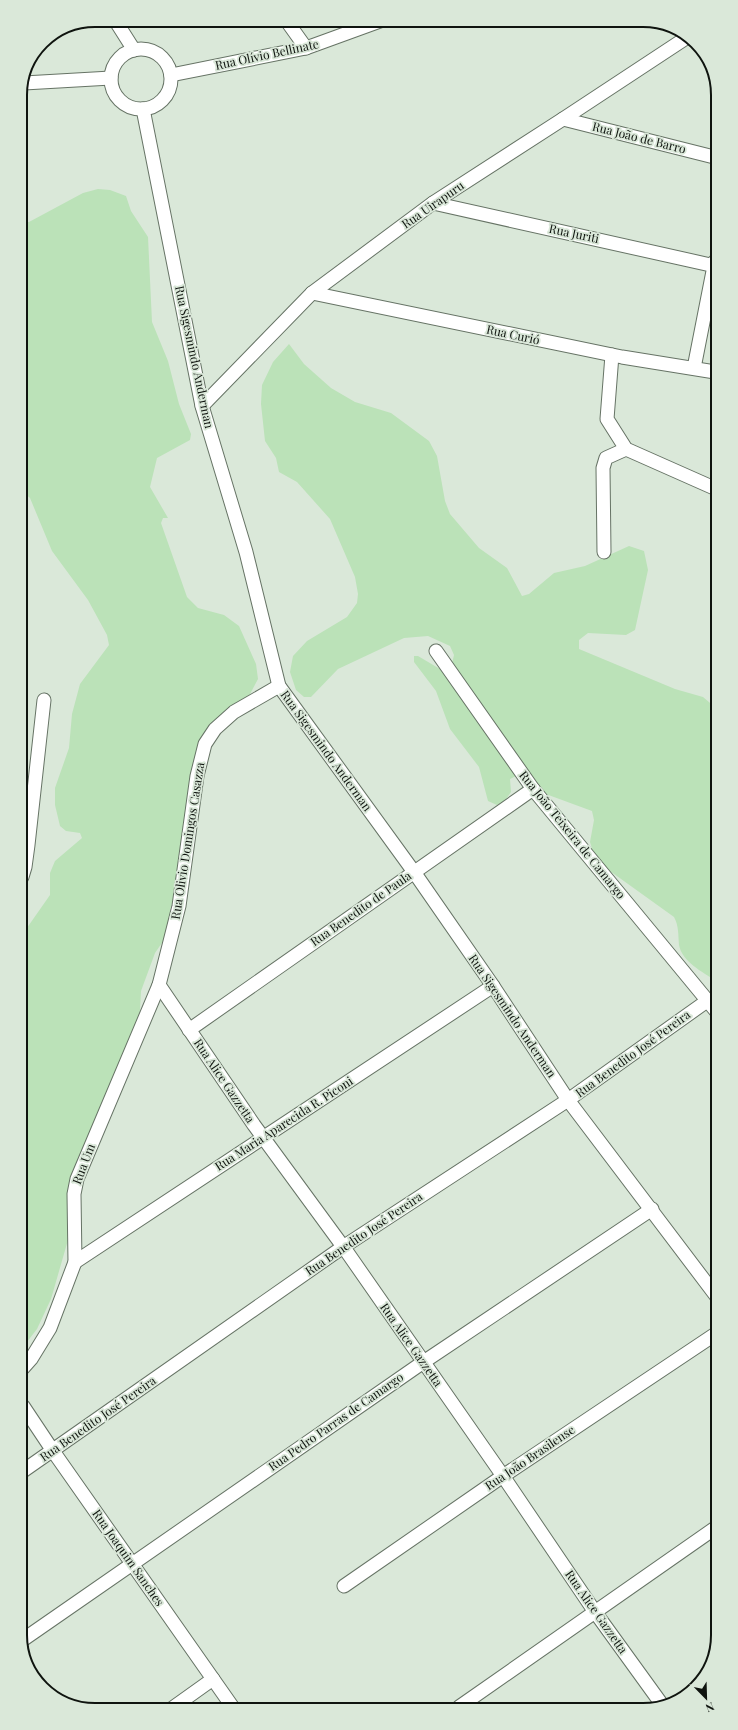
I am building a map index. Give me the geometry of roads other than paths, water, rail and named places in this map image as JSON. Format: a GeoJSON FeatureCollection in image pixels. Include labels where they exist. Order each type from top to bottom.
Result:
{"type":"FeatureCollection","features":[{"type":"Feature","properties":{"kind":"street"},"geometry":{"type":"LineString","coordinates":[[119,27],[134,50]]}},
{"type":"Feature","properties":{"kind":"street"},"geometry":{"type":"LineString","coordinates":[[291,27],[306,48]]}},
{"type":"Feature","properties":{"kind":"street","name":"Rua Olívio Bellinate"},"geometry":{"type":"LineString","coordinates":[[171,75],[306,48],[364,27]]}},
{"type":"Feature","properties":{"kind":"street","name":"Rua Uirapuru"},"geometry":{"type":"LineString","coordinates":[[202,406],[312,293],[433,203],[684,41]]}},
{"type":"Feature","properties":{"kind":"street"},"geometry":{"type":"LineString","coordinates":[[144,49],[154,52],[165,61],[171,75],[171,85],[164,98],[153,107],[143,109],[133,108],[124,104],[116,97],[112,88],[111,78],[113,69],[118,60],[125,53],[134,50],[144,49]]}},
{"type":"Feature","properties":{"kind":"street"},"geometry":{"type":"LineString","coordinates":[[28,83],[111,78]]}},
{"type":"Feature","properties":{"kind":"street","name":"Rua Sigesmindo Anderman"},"geometry":{"type":"LineString","coordinates":[[143,109],[202,406],[246,552],[279,686],[414,872],[493,986],[568,1100],[711,1289]]}},
{"type":"Feature","properties":{"kind":"street","name":"Rua João de Barro"},"geometry":{"type":"LineString","coordinates":[[563,119],[711,156]]}},
{"type":"Feature","properties":{"kind":"street","name":"Rua Juriti"},"geometry":{"type":"LineString","coordinates":[[433,203],[711,263]]}},
{"type":"Feature","properties":{"kind":"street"},"geometry":{"type":"LineString","coordinates":[[694,368],[711,280]]}},
{"type":"Feature","properties":{"kind":"street","name":"Rua Curió"},"geometry":{"type":"LineString","coordinates":[[312,293],[612,355],[711,371]]}},
{"type":"Feature","properties":{"kind":"street"},"geometry":{"type":"LineString","coordinates":[[612,355],[607,419],[626,449],[711,487]]}},
{"type":"Feature","properties":{"kind":"street"},"geometry":{"type":"LineString","coordinates":[[604,552],[603,468],[606,458],[626,449]]}},
{"type":"Feature","properties":{"kind":"street","name":"Rua João Teixeira de Camargo"},"geometry":{"type":"LineString","coordinates":[[436,651],[533,789],[711,1005]]}},
{"type":"Feature","properties":{"kind":"street","name":"Rua Olivio Domingos Casazza"},"geometry":{"type":"LineString","coordinates":[[159,984],[179,906],[197,776],[205,744],[215,728],[234,712],[279,686]]}},
{"type":"Feature","properties":{"kind":"street"},"geometry":{"type":"LineString","coordinates":[[27,816],[44,700]]}},
{"type":"Feature","properties":{"kind":"street","name":"Rua Benedito de Paula"},"geometry":{"type":"LineString","coordinates":[[189,1030],[533,789]]}},
{"type":"Feature","properties":{"kind":"street","name":"Rua Alice Gazzetta"},"geometry":{"type":"LineString","coordinates":[[159,984],[263,1137],[343,1247],[503,1476],[595,1612],[659,1701]]}},
{"type":"Feature","properties":{"kind":"street","name":"Rua Um"},"geometry":{"type":"LineString","coordinates":[[27,1364],[31,1360],[50,1328],[74,1262],[74,1194],[77,1179],[159,984]]}},
{"type":"Feature","properties":{"kind":"street","name":"Rua Maria Aparecida R. Piconi"},"geometry":{"type":"LineString","coordinates":[[74,1262],[493,986]]}},
{"type":"Feature","properties":{"kind":"street","name":"Rua Benedito José Pereira"},"geometry":{"type":"LineString","coordinates":[[27,1469],[343,1247],[568,1100],[707,1001]]}},
{"type":"Feature","properties":{"kind":"street","name":"Rua Pedro Parras de Camargo"},"geometry":{"type":"LineString","coordinates":[[27,1637],[422,1362],[652,1210]]}},
{"type":"Feature","properties":{"kind":"street","name":"Rua João Brasilense"},"geometry":{"type":"LineString","coordinates":[[344,1586],[503,1476],[711,1337]]}},
{"type":"Feature","properties":{"kind":"street","name":"Rua Joaquim Sanches"},"geometry":{"type":"LineString","coordinates":[[27,1412],[230,1703]]}},
{"type":"Feature","properties":{"kind":"street"},"geometry":{"type":"LineString","coordinates":[[465,1703],[711,1531]]}},
{"type":"Feature","properties":{"kind":"street"},"geometry":{"type":"LineString","coordinates":[[180,1703],[213,1680]]}}]}
